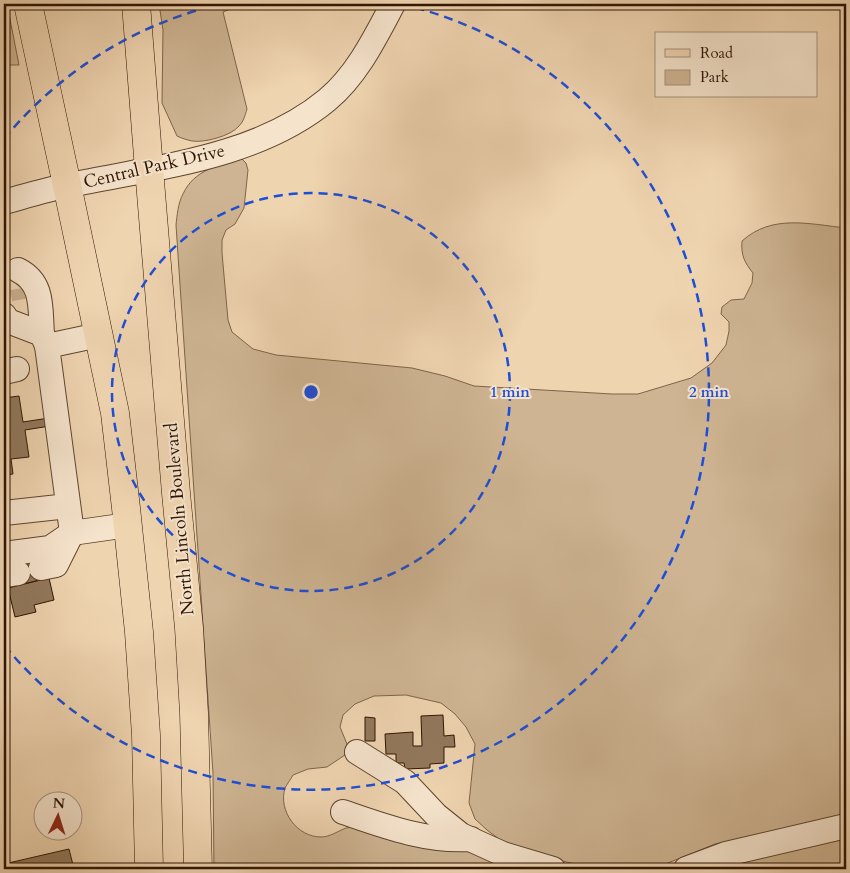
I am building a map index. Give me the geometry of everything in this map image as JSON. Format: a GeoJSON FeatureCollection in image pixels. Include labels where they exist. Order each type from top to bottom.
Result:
{"type":"FeatureCollection","features":[{"type":"Feature","properties":{"kind":"main road"},"geometry":{"type":"LineString","coordinates":[[28,4],[114,414],[139,632],[146,735],[150,869]]}},
{"type":"Feature","properties":{"kind":"main road","name":"North Lincoln Boulevard"},"geometry":{"type":"LineString","coordinates":[[136,4],[148,169],[189,628],[198,869]]}},
{"type":"Feature","properties":{"kind":"street","name":"Central Park Drive"},"geometry":{"type":"LineString","coordinates":[[4,202],[67,185],[209,157],[263,138],[298,122],[328,99],[349,78],[367,53],[393,4]]}},
{"type":"Feature","properties":{"kind":"street"},"geometry":{"type":"LineString","coordinates":[[17,281],[44,340],[72,533],[56,565],[41,568]]}},
{"type":"Feature","properties":{"kind":"street"},"geometry":{"type":"LineString","coordinates":[[4,315],[8,321],[44,340],[98,335]]}},
{"type":"Feature","properties":{"kind":"street"},"geometry":{"type":"LineString","coordinates":[[4,513],[68,506]]}},
{"type":"Feature","properties":{"kind":"street"},"geometry":{"type":"LineString","coordinates":[[4,554],[50,548],[72,533],[128,525]]}},
{"type":"Feature","properties":{"kind":"street"},"geometry":{"type":"LineString","coordinates":[[357,752],[405,782],[436,815],[461,835],[503,854],[553,869]]}},
{"type":"Feature","properties":{"kind":"street"},"geometry":{"type":"LineString","coordinates":[[343,812],[398,830],[450,841],[471,839]]}},
{"type":"Feature","properties":{"kind":"street"},"geometry":{"type":"LineString","coordinates":[[686,869],[735,852],[846,826]]}},
{"type":"Feature","properties":{"kind":"green space"},"geometry":{"type":"Polygon","coordinates":[[[4,4],[7,4],[19,65],[4,65],[4,4]]]}},
{"type":"Feature","properties":{"kind":"green space"},"geometry":{"type":"Polygon","coordinates":[[[159,4],[242,4],[223,12],[247,109],[241,124],[230,133],[203,141],[188,140],[177,136],[162,103],[163,30],[159,4]]]}},
{"type":"Feature","properties":{"kind":"green space"},"geometry":{"type":"Polygon","coordinates":[[[242,159],[246,163],[248,170],[244,208],[235,224],[226,230],[222,240],[228,320],[232,332],[253,349],[276,355],[412,368],[445,376],[474,386],[638,394],[691,378],[712,363],[726,345],[729,322],[721,314],[722,307],[731,300],[744,299],[752,283],[753,273],[744,258],[742,241],[766,227],[778,224],[805,223],[846,228],[846,817],[715,844],[653,869],[596,869],[529,853],[503,842],[475,819],[469,803],[475,744],[466,727],[455,714],[441,703],[406,695],[374,696],[355,704],[343,715],[340,727],[347,744],[345,755],[327,767],[308,769],[293,775],[285,788],[284,805],[287,814],[297,828],[312,836],[324,837],[346,828],[362,827],[495,858],[527,869],[214,869],[213,773],[176,225],[181,198],[193,179],[216,166],[242,159]]]}},
{"type":"Feature","properties":{"kind":"green space"},"geometry":{"type":"Polygon","coordinates":[[[846,834],[846,869],[716,869],[759,854],[846,834]]]}},
{"type":"Feature","properties":{"kind":"building"},"geometry":{"type":"Polygon","coordinates":[[[19,396],[23,422],[49,418],[50,426],[25,430],[29,457],[11,459],[13,474],[4,475],[4,398],[19,396]]]}},
{"type":"Feature","properties":{"kind":"building"},"geometry":{"type":"Polygon","coordinates":[[[38,557],[43,579],[20,585],[15,563],[38,557]]]}},
{"type":"Feature","properties":{"kind":"building"},"geometry":{"type":"Polygon","coordinates":[[[49,578],[54,600],[34,605],[36,612],[15,617],[8,588],[49,578]]]}},
{"type":"Feature","properties":{"kind":"building"},"geometry":{"type":"Polygon","coordinates":[[[443,715],[444,736],[454,735],[455,747],[444,747],[444,763],[430,764],[430,768],[405,769],[404,763],[396,763],[396,754],[386,754],[385,734],[413,732],[413,746],[422,746],[421,716],[443,715]]]}},
{"type":"Feature","properties":{"kind":"building"},"geometry":{"type":"Polygon","coordinates":[[[365,717],[375,718],[375,741],[365,741],[365,717]]]}},
{"type":"Feature","properties":{"kind":"building"},"geometry":{"type":"Polygon","coordinates":[[[69,849],[74,869],[4,869],[4,864],[69,849]]]}},
{"type":"Feature","properties":{"kind":"tunnel"},"geometry":{"type":"LineString","coordinates":[[22,288],[24,299]]}}]}
